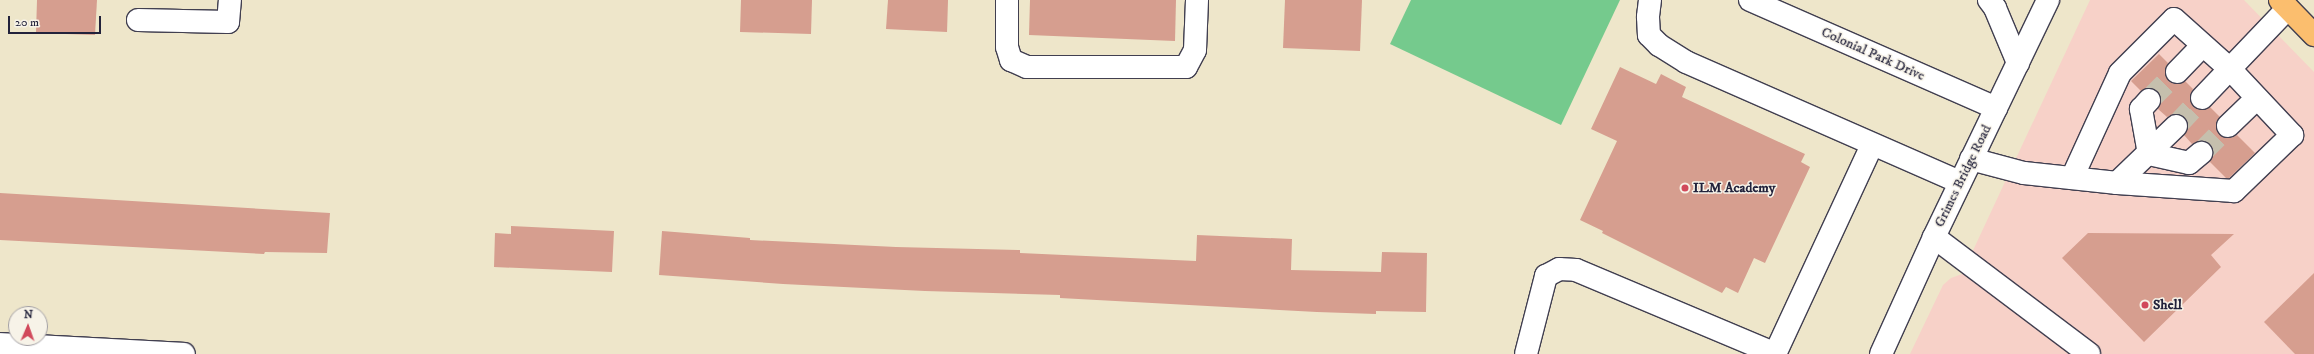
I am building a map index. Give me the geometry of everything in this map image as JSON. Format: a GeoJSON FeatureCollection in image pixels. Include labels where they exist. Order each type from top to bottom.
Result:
{"type":"FeatureCollection","features":[{"type":"Feature","properties":{"kind":"main road"},"geometry":{"type":"LineString","coordinates":[[2284,4],[2314,35]]}},
{"type":"Feature","properties":{"kind":"street"},"geometry":{"type":"LineString","coordinates":[[138,20],[228,22],[230,0]]}},
{"type":"Feature","properties":{"kind":"street"},"geometry":{"type":"LineString","coordinates":[[1007,0],[1007,47],[1011,60],[1027,67],[1186,67],[1195,50],[1197,0]]}},
{"type":"Feature","properties":{"kind":"street"},"geometry":{"type":"LineString","coordinates":[[1650,0],[1648,17],[1649,35],[1659,45],[1686,62],[1872,145],[1960,182]]}},
{"type":"Feature","properties":{"kind":"street"},"geometry":{"type":"LineString","coordinates":[[1989,0],[1995,8],[2018,63]]}},
{"type":"Feature","properties":{"kind":"street","name":"Grimes Bridge Road"},"geometry":{"type":"LineString","coordinates":[[1881,354],[1934,237],[2048,0]]}},
{"type":"Feature","properties":{"kind":"street","name":"Colonial Park Drive"},"geometry":{"type":"LineString","coordinates":[[1757,1],[1996,108]]}},
{"type":"Feature","properties":{"kind":"street"},"geometry":{"type":"LineString","coordinates":[[2202,98],[2230,69],[2284,4]]}},
{"type":"Feature","properties":{"kind":"street"},"geometry":{"type":"LineString","coordinates":[[1972,159],[2024,173],[2117,183],[2234,192],[2292,135],[2230,69],[2202,46],[2174,19],[2120,73],[2072,178]]}},
{"type":"Feature","properties":{"kind":"street"},"geometry":{"type":"LineString","coordinates":[[2177,72],[2202,46]]}},
{"type":"Feature","properties":{"kind":"street"},"geometry":{"type":"LineString","coordinates":[[2228,126],[2257,98]]}},
{"type":"Feature","properties":{"kind":"street"},"geometry":{"type":"LineString","coordinates":[[2149,100],[2141,109],[2149,154]]}},
{"type":"Feature","properties":{"kind":"street"},"geometry":{"type":"LineString","coordinates":[[2117,183],[2149,154],[2176,126]]}},
{"type":"Feature","properties":{"kind":"street"},"geometry":{"type":"LineString","coordinates":[[1526,354],[1546,276],[1559,269],[1576,270],[1775,354],[1872,145]]}},
{"type":"Feature","properties":{"kind":"street"},"geometry":{"type":"LineString","coordinates":[[2149,154],[2189,162],[2201,153]]}},
{"type":"Feature","properties":{"kind":"street"},"geometry":{"type":"LineString","coordinates":[[1934,237],[2089,354]]}},
{"type":"Feature","properties":{"kind":"street"},"geometry":{"type":"LineString","coordinates":[[0,344],[184,354]]}},
{"type":"Feature","properties":{"kind":"shaded area"},"geometry":{"type":"Polygon","coordinates":[[[2090,0],[2244,0],[2314,72],[2314,354],[1910,354],[1943,285],[1951,278],[1962,274],[2090,0]]]}},
{"type":"Feature","properties":{"kind":"green space"},"geometry":{"type":"Polygon","coordinates":[[[1411,0],[1620,0],[1561,125],[1390,44],[1411,0]]]}},
{"type":"Feature","properties":{"kind":"building"},"geometry":{"type":"Polygon","coordinates":[[[37,0],[97,0],[95,35],[36,33],[37,0]]]}},
{"type":"Feature","properties":{"kind":"building"},"geometry":{"type":"Polygon","coordinates":[[[741,0],[812,0],[811,34],[740,32],[741,0]]]}},
{"type":"Feature","properties":{"kind":"building"},"geometry":{"type":"Polygon","coordinates":[[[888,0],[948,0],[947,32],[886,29],[888,0]]]}},
{"type":"Feature","properties":{"kind":"building"},"geometry":{"type":"Polygon","coordinates":[[[1030,0],[1176,0],[1175,41],[1029,35],[1030,0]]]}},
{"type":"Feature","properties":{"kind":"building"},"geometry":{"type":"Polygon","coordinates":[[[1285,0],[1362,0],[1360,51],[1283,48],[1285,0]]]}},
{"type":"Feature","properties":{"kind":"building"},"geometry":{"type":"Polygon","coordinates":[[[2159,54],[2168,63],[2165,69],[2168,81],[2174,84],[2185,81],[2193,89],[2190,95],[2193,107],[2199,110],[2210,107],[2220,117],[2216,122],[2216,129],[2219,135],[2231,138],[2237,135],[2255,153],[2229,178],[2226,178],[2210,162],[2213,151],[2210,145],[2199,141],[2192,144],[2184,135],[2188,129],[2188,123],[2185,117],[2173,114],[2167,117],[2158,109],[2161,102],[2158,91],[2151,88],[2141,91],[2131,81],[2159,54]]]}},
{"type":"Feature","properties":{"kind":"building"},"geometry":{"type":"Polygon","coordinates":[[[1620,67],[1656,84],[1661,74],[1686,87],[1682,97],[1805,154],[1801,162],[1810,167],[1765,263],[1754,258],[1738,293],[1726,287],[1722,293],[1602,233],[1603,231],[1580,220],[1617,141],[1591,129],[1620,67]]]}},
{"type":"Feature","properties":{"kind":"building"},"geometry":{"type":"Polygon","coordinates":[[[0,193],[330,213],[327,253],[265,252],[264,254],[0,240],[0,193]]]}},
{"type":"Feature","properties":{"kind":"building"},"geometry":{"type":"Polygon","coordinates":[[[511,226],[614,231],[612,272],[494,267],[495,233],[511,234],[511,226]]]}},
{"type":"Feature","properties":{"kind":"building"},"geometry":{"type":"Polygon","coordinates":[[[662,231],[750,238],[750,240],[896,247],[1020,250],[1020,253],[1196,261],[1197,235],[1292,239],[1291,270],[1381,272],[1382,252],[1427,253],[1426,312],[1376,311],[1376,314],[1317,312],[1060,298],[1060,295],[925,291],[783,284],[659,275],[662,231]]]}},
{"type":"Feature","properties":{"kind":"building","name":"Shell"},"geometry":{"type":"Polygon","coordinates":[[[2088,233],[2234,234],[2211,255],[2221,267],[2144,342],[2062,258],[2088,233]]]}},
{"type":"Feature","properties":{"kind":"building"},"geometry":{"type":"Polygon","coordinates":[[[2314,273],[2314,354],[2295,354],[2264,322],[2314,273]]]}},
{"type":"Feature","properties":{"kind":"tunnel"},"geometry":{"type":"LineString","coordinates":[[2149,100],[2177,72]]}},
{"type":"Feature","properties":{"kind":"tunnel"},"geometry":{"type":"LineString","coordinates":[[2176,126],[2202,98]]}},
{"type":"Feature","properties":{"kind":"tunnel"},"geometry":{"type":"LineString","coordinates":[[2201,153],[2228,126]]}},
{"type":"Feature","properties":{"kind":"place","name":"ILM Academy"},"geometry":{"type":"Point","coordinates":[1685,188]}},
{"type":"Feature","properties":{"kind":"place","name":"Shell"},"geometry":{"type":"Point","coordinates":[2145,305]}}]}
